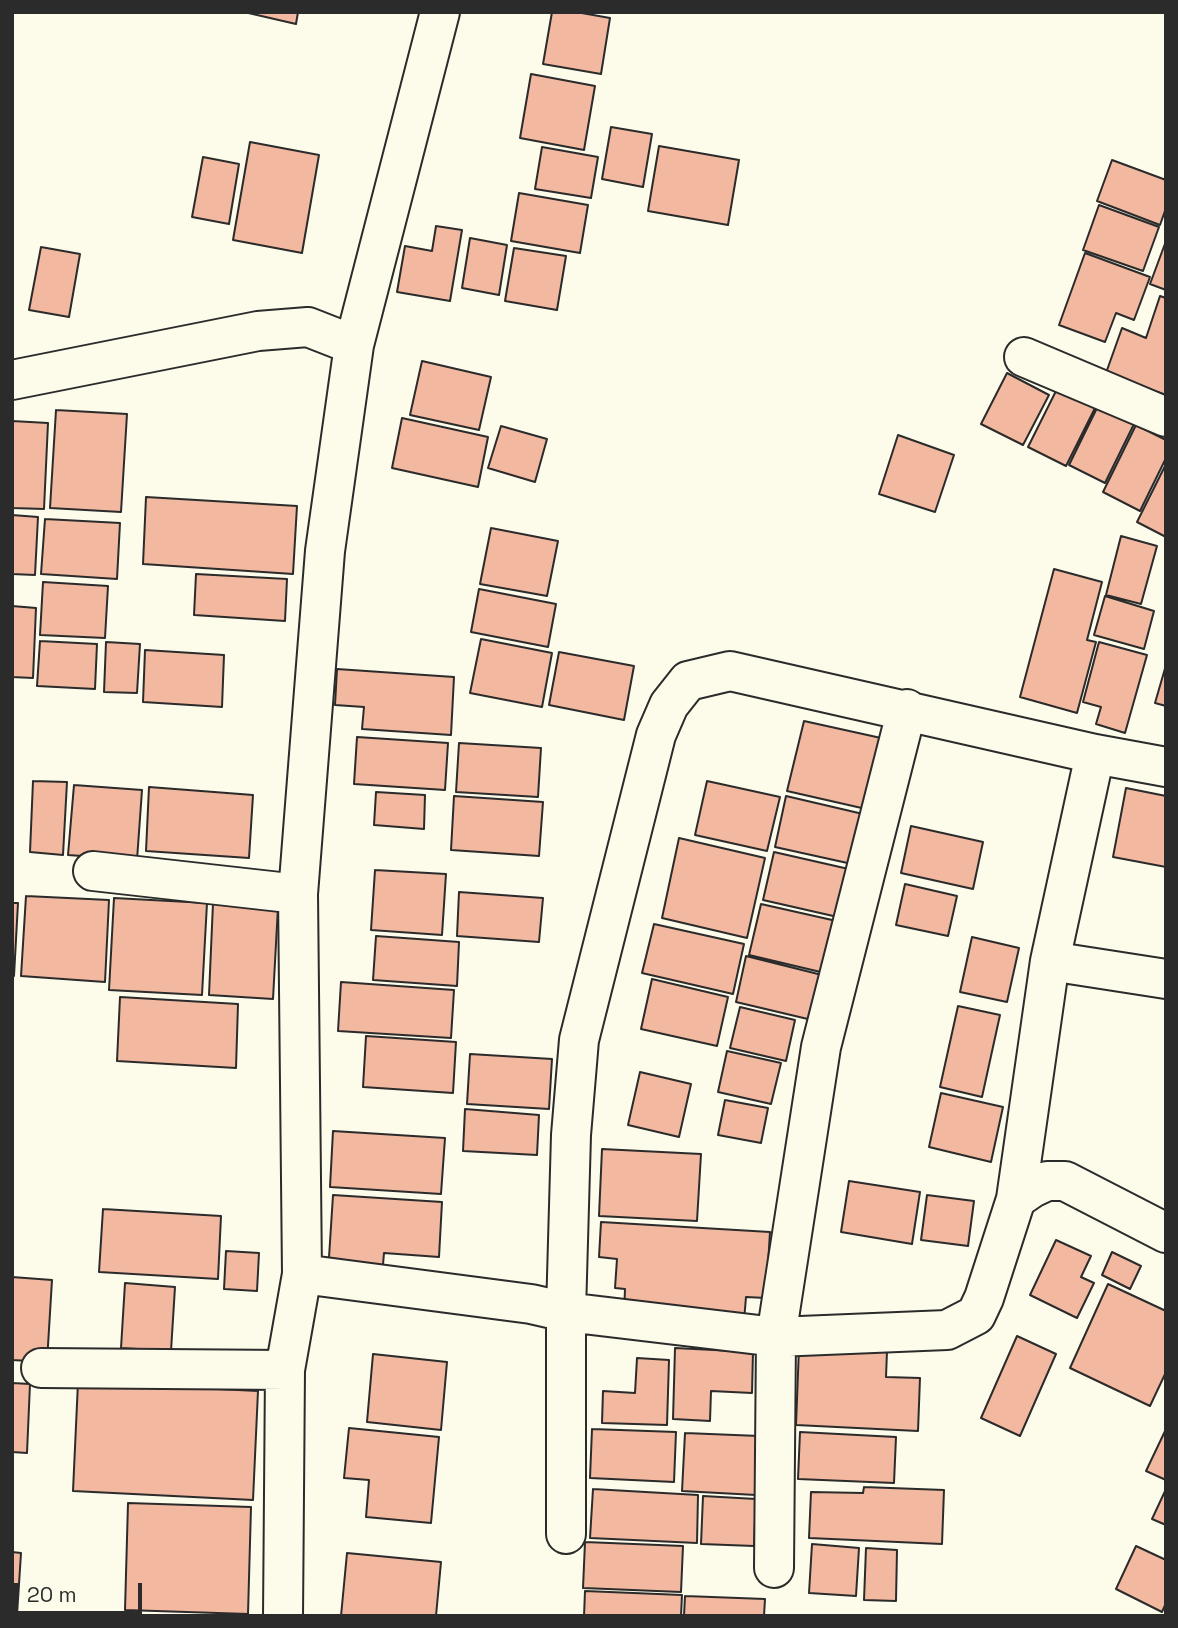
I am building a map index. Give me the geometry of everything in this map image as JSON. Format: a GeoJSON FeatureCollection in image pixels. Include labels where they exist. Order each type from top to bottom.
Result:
{"type":"FeatureCollection","features":[{"type":"Feature","properties":{"kind":"street"},"geometry":{"type":"LineString","coordinates":[[284,1616],[285,1370],[302,1274],[298,894],[325,551],[354,345],[440,12]]}},
{"type":"Feature","properties":{"kind":"street"},"geometry":{"type":"LineString","coordinates":[[12,380],[258,331],[308,327],[354,345]]}},
{"type":"Feature","properties":{"kind":"street"},"geometry":{"type":"LineString","coordinates":[[1024,358],[1166,417]]}},
{"type":"Feature","properties":{"kind":"street"},"geometry":{"type":"LineString","coordinates":[[566,1534],[566,1312],[571,1135],[579,1040],[656,735],[669,705],[688,681],[730,671],[907,709],[1095,754],[1166,767]]}},
{"type":"Feature","properties":{"kind":"street"},"geometry":{"type":"LineString","coordinates":[[774,1568],[776,1337],[821,1047],[907,709]]}},
{"type":"Feature","properties":{"kind":"street"},"geometry":{"type":"LineString","coordinates":[[302,1274],[531,1304],[566,1312],[776,1337],[947,1329],[964,1323],[976,1315],[984,1298],[1016,1199],[1050,961],[1095,754]]}},
{"type":"Feature","properties":{"kind":"street"},"geometry":{"type":"LineString","coordinates":[[93,871],[298,894]]}},
{"type":"Feature","properties":{"kind":"street"},"geometry":{"type":"LineString","coordinates":[[1050,961],[1166,979]]}},
{"type":"Feature","properties":{"kind":"street"},"geometry":{"type":"LineString","coordinates":[[1016,1199],[1047,1181],[1065,1181],[1166,1233]]}},
{"type":"Feature","properties":{"kind":"street"},"geometry":{"type":"LineString","coordinates":[[41,1368],[285,1370]]}},
{"type":"Feature","properties":{"kind":"building"},"geometry":{"type":"Polygon","coordinates":[[[244,12],[298,12],[296,24],[244,12]]]}},
{"type":"Feature","properties":{"kind":"building"},"geometry":{"type":"Polygon","coordinates":[[[552,12],[576,12],[610,18],[601,74],[543,64],[552,12]]]}},
{"type":"Feature","properties":{"kind":"building"},"geometry":{"type":"Polygon","coordinates":[[[531,74],[595,86],[584,150],[520,138],[531,74]]]}},
{"type":"Feature","properties":{"kind":"building"},"geometry":{"type":"Polygon","coordinates":[[[611,127],[652,134],[643,187],[602,179],[611,127]]]}},
{"type":"Feature","properties":{"kind":"building"},"geometry":{"type":"Polygon","coordinates":[[[250,142],[319,155],[302,253],[233,240],[250,142]]]}},
{"type":"Feature","properties":{"kind":"building"},"geometry":{"type":"Polygon","coordinates":[[[659,146],[739,160],[728,225],[648,211],[659,146]]]}},
{"type":"Feature","properties":{"kind":"building"},"geometry":{"type":"Polygon","coordinates":[[[542,147],[598,157],[591,198],[535,189],[542,147]]]}},
{"type":"Feature","properties":{"kind":"building"},"geometry":{"type":"Polygon","coordinates":[[[203,157],[239,164],[229,224],[192,217],[203,157]]]}},
{"type":"Feature","properties":{"kind":"building"},"geometry":{"type":"Polygon","coordinates":[[[1112,160],[1166,180],[1166,208],[1160,225],[1097,201],[1112,160]]]}},
{"type":"Feature","properties":{"kind":"building"},"geometry":{"type":"Polygon","coordinates":[[[519,193],[588,205],[580,253],[511,241],[519,193]]]}},
{"type":"Feature","properties":{"kind":"building"},"geometry":{"type":"Polygon","coordinates":[[[1099,205],[1159,227],[1143,271],[1083,250],[1099,205]]]}},
{"type":"Feature","properties":{"kind":"building"},"geometry":{"type":"Polygon","coordinates":[[[436,226],[462,230],[450,301],[397,292],[405,246],[432,251],[436,226]]]}},
{"type":"Feature","properties":{"kind":"building"},"geometry":{"type":"Polygon","coordinates":[[[470,238],[507,245],[499,295],[462,288],[470,238]]]}},
{"type":"Feature","properties":{"kind":"building"},"geometry":{"type":"Polygon","coordinates":[[[1166,241],[1166,290],[1150,284],[1166,241]]]}},
{"type":"Feature","properties":{"kind":"building"},"geometry":{"type":"Polygon","coordinates":[[[41,247],[80,254],[69,317],[29,310],[41,247]]]}},
{"type":"Feature","properties":{"kind":"building"},"geometry":{"type":"Polygon","coordinates":[[[514,248],[566,256],[557,310],[505,301],[514,248]]]}},
{"type":"Feature","properties":{"kind":"building"},"geometry":{"type":"Polygon","coordinates":[[[1085,253],[1150,277],[1134,320],[1116,313],[1105,342],[1059,325],[1085,253]]]}},
{"type":"Feature","properties":{"kind":"building"},"geometry":{"type":"Polygon","coordinates":[[[1160,296],[1166,298],[1166,395],[1106,373],[1122,328],[1146,338],[1160,296]]]}},
{"type":"Feature","properties":{"kind":"building"},"geometry":{"type":"Polygon","coordinates":[[[422,361],[491,377],[479,430],[410,415],[422,361]]]}},
{"type":"Feature","properties":{"kind":"building"},"geometry":{"type":"Polygon","coordinates":[[[1007,373],[1049,395],[1023,445],[981,424],[1007,373]]]}},
{"type":"Feature","properties":{"kind":"building"},"geometry":{"type":"Polygon","coordinates":[[[1058,387],[1096,406],[1066,466],[1028,447],[1058,387]]]}},
{"type":"Feature","properties":{"kind":"building"},"geometry":{"type":"Polygon","coordinates":[[[1098,406],[1134,424],[1105,483],[1069,465],[1098,406]]]}},
{"type":"Feature","properties":{"kind":"building"},"geometry":{"type":"Polygon","coordinates":[[[56,410],[127,414],[121,512],[50,508],[56,410]]]}},
{"type":"Feature","properties":{"kind":"building"},"geometry":{"type":"Polygon","coordinates":[[[402,418],[488,437],[478,487],[392,468],[402,418]]]}},
{"type":"Feature","properties":{"kind":"building"},"geometry":{"type":"Polygon","coordinates":[[[12,421],[48,423],[44,509],[12,508],[12,421]]]}},
{"type":"Feature","properties":{"kind":"building"},"geometry":{"type":"Polygon","coordinates":[[[1136,425],[1166,440],[1166,458],[1140,511],[1103,492],[1136,425]]]}},
{"type":"Feature","properties":{"kind":"building"},"geometry":{"type":"Polygon","coordinates":[[[501,426],[547,439],[535,482],[488,468],[501,426]]]}},
{"type":"Feature","properties":{"kind":"building"},"geometry":{"type":"Polygon","coordinates":[[[898,435],[954,455],[935,512],[879,494],[898,435]]]}},
{"type":"Feature","properties":{"kind":"building"},"geometry":{"type":"Polygon","coordinates":[[[1166,464],[1166,537],[1137,522],[1166,464]]]}},
{"type":"Feature","properties":{"kind":"building"},"geometry":{"type":"Polygon","coordinates":[[[146,497],[297,506],[293,574],[143,564],[146,497]]]}},
{"type":"Feature","properties":{"kind":"building"},"geometry":{"type":"Polygon","coordinates":[[[12,515],[38,517],[35,575],[12,574],[12,515]]]}},
{"type":"Feature","properties":{"kind":"building"},"geometry":{"type":"Polygon","coordinates":[[[45,519],[120,523],[117,579],[41,574],[45,519]]]}},
{"type":"Feature","properties":{"kind":"building"},"geometry":{"type":"Polygon","coordinates":[[[491,528],[558,541],[547,596],[480,584],[491,528]]]}},
{"type":"Feature","properties":{"kind":"building"},"geometry":{"type":"Polygon","coordinates":[[[1121,536],[1157,546],[1141,604],[1106,595],[1121,536]]]}},
{"type":"Feature","properties":{"kind":"building"},"geometry":{"type":"Polygon","coordinates":[[[1054,569],[1102,582],[1087,640],[1096,642],[1077,713],[1020,697],[1054,569]]]}},
{"type":"Feature","properties":{"kind":"building"},"geometry":{"type":"Polygon","coordinates":[[[196,574],[287,579],[285,621],[194,615],[196,574]]]}},
{"type":"Feature","properties":{"kind":"building"},"geometry":{"type":"Polygon","coordinates":[[[43,582],[108,586],[105,638],[40,635],[43,582]]]}},
{"type":"Feature","properties":{"kind":"building"},"geometry":{"type":"Polygon","coordinates":[[[479,589],[556,604],[548,647],[471,632],[479,589]]]}},
{"type":"Feature","properties":{"kind":"building"},"geometry":{"type":"Polygon","coordinates":[[[1105,596],[1154,611],[1144,649],[1094,635],[1105,596]]]}},
{"type":"Feature","properties":{"kind":"building"},"geometry":{"type":"Polygon","coordinates":[[[12,606],[36,608],[33,678],[12,677],[12,606]]]}},
{"type":"Feature","properties":{"kind":"building"},"geometry":{"type":"Polygon","coordinates":[[[481,639],[552,653],[542,707],[470,693],[481,639]]]}},
{"type":"Feature","properties":{"kind":"building"},"geometry":{"type":"Polygon","coordinates":[[[40,641],[97,644],[95,689],[37,686],[40,641]]]}},
{"type":"Feature","properties":{"kind":"building"},"geometry":{"type":"Polygon","coordinates":[[[106,642],[140,644],[137,693],[104,692],[106,642]]]}},
{"type":"Feature","properties":{"kind":"building"},"geometry":{"type":"Polygon","coordinates":[[[1099,642],[1147,655],[1125,733],[1096,724],[1101,707],[1083,702],[1099,642]]]}},
{"type":"Feature","properties":{"kind":"building"},"geometry":{"type":"Polygon","coordinates":[[[145,650],[224,655],[222,707],[143,702],[145,650]]]}},
{"type":"Feature","properties":{"kind":"building"},"geometry":{"type":"Polygon","coordinates":[[[559,652],[634,666],[624,720],[549,705],[559,652]]]}},
{"type":"Feature","properties":{"kind":"building"},"geometry":{"type":"Polygon","coordinates":[[[1166,665],[1166,706],[1155,703],[1166,665]]]}},
{"type":"Feature","properties":{"kind":"building"},"geometry":{"type":"Polygon","coordinates":[[[337,669],[454,677],[451,735],[362,729],[364,707],[335,705],[337,669]]]}},
{"type":"Feature","properties":{"kind":"building"},"geometry":{"type":"Polygon","coordinates":[[[804,721],[881,738],[866,809],[787,791],[804,721]]]}},
{"type":"Feature","properties":{"kind":"building"},"geometry":{"type":"Polygon","coordinates":[[[357,737],[448,743],[445,790],[354,784],[357,737]]]}},
{"type":"Feature","properties":{"kind":"building"},"geometry":{"type":"Polygon","coordinates":[[[459,743],[541,748],[538,797],[456,792],[459,743]]]}},
{"type":"Feature","properties":{"kind":"building"},"geometry":{"type":"Polygon","coordinates":[[[33,781],[67,782],[63,855],[30,852],[33,781]]]}},
{"type":"Feature","properties":{"kind":"building"},"geometry":{"type":"Polygon","coordinates":[[[707,781],[780,797],[767,851],[695,835],[707,781]]]}},
{"type":"Feature","properties":{"kind":"building"},"geometry":{"type":"Polygon","coordinates":[[[74,785],[142,790],[137,860],[68,855],[74,785]]]}},
{"type":"Feature","properties":{"kind":"building"},"geometry":{"type":"Polygon","coordinates":[[[149,787],[253,795],[249,858],[146,851],[149,787]]]}},
{"type":"Feature","properties":{"kind":"building"},"geometry":{"type":"Polygon","coordinates":[[[1126,788],[1166,796],[1166,867],[1113,857],[1126,788]]]}},
{"type":"Feature","properties":{"kind":"building"},"geometry":{"type":"Polygon","coordinates":[[[376,792],[425,795],[424,829],[374,825],[376,792]]]}},
{"type":"Feature","properties":{"kind":"building"},"geometry":{"type":"Polygon","coordinates":[[[454,796],[543,802],[539,856],[451,850],[454,796]]]}},
{"type":"Feature","properties":{"kind":"building"},"geometry":{"type":"Polygon","coordinates":[[[786,796],[863,814],[852,864],[775,847],[786,796]]]}},
{"type":"Feature","properties":{"kind":"building"},"geometry":{"type":"Polygon","coordinates":[[[911,826],[983,842],[973,889],[901,873],[911,826]]]}},
{"type":"Feature","properties":{"kind":"building"},"geometry":{"type":"Polygon","coordinates":[[[679,838],[765,858],[747,938],[662,918],[679,838]]]}},
{"type":"Feature","properties":{"kind":"building"},"geometry":{"type":"Polygon","coordinates":[[[774,852],[853,870],[842,918],[763,900],[774,852]]]}},
{"type":"Feature","properties":{"kind":"building"},"geometry":{"type":"Polygon","coordinates":[[[375,870],[446,874],[442,935],[371,930],[375,870]]]}},
{"type":"Feature","properties":{"kind":"building"},"geometry":{"type":"Polygon","coordinates":[[[905,884],[957,896],[948,936],[896,925],[905,884]]]}},
{"type":"Feature","properties":{"kind":"building"},"geometry":{"type":"Polygon","coordinates":[[[459,892],[543,898],[539,942],[457,936],[459,892]]]}},
{"type":"Feature","properties":{"kind":"building"},"geometry":{"type":"Polygon","coordinates":[[[26,896],[109,900],[105,982],[21,976],[26,896]]]}},
{"type":"Feature","properties":{"kind":"building"},"geometry":{"type":"Polygon","coordinates":[[[114,898],[207,903],[202,995],[109,990],[114,898]]]}},
{"type":"Feature","properties":{"kind":"building"},"geometry":{"type":"Polygon","coordinates":[[[12,903],[18,903],[14,976],[12,976],[12,903]]]}},
{"type":"Feature","properties":{"kind":"building"},"geometry":{"type":"Polygon","coordinates":[[[213,903],[278,907],[273,999],[209,995],[213,903]]]}},
{"type":"Feature","properties":{"kind":"building"},"geometry":{"type":"Polygon","coordinates":[[[761,904],[841,922],[829,974],[749,955],[761,904]]]}},
{"type":"Feature","properties":{"kind":"building"},"geometry":{"type":"Polygon","coordinates":[[[654,924],[744,944],[733,994],[642,973],[654,924]]]}},
{"type":"Feature","properties":{"kind":"building"},"geometry":{"type":"Polygon","coordinates":[[[376,936],[459,942],[457,986],[373,980],[376,936]]]}},
{"type":"Feature","properties":{"kind":"building"},"geometry":{"type":"Polygon","coordinates":[[[972,937],[1019,948],[1007,1002],[960,992],[972,937]]]}},
{"type":"Feature","properties":{"kind":"building"},"geometry":{"type":"Polygon","coordinates":[[[746,956],[822,975],[812,1020],[736,1002],[746,956]]]}},
{"type":"Feature","properties":{"kind":"building"},"geometry":{"type":"Polygon","coordinates":[[[652,979],[728,997],[717,1046],[641,1029],[652,979]]]}},
{"type":"Feature","properties":{"kind":"building"},"geometry":{"type":"Polygon","coordinates":[[[341,982],[454,990],[451,1038],[338,1031],[341,982]]]}},
{"type":"Feature","properties":{"kind":"building"},"geometry":{"type":"Polygon","coordinates":[[[120,997],[238,1004],[236,1068],[117,1061],[120,997]]]}},
{"type":"Feature","properties":{"kind":"building"},"geometry":{"type":"Polygon","coordinates":[[[958,1006],[1000,1015],[982,1097],[940,1087],[958,1006]]]}},
{"type":"Feature","properties":{"kind":"building"},"geometry":{"type":"Polygon","coordinates":[[[740,1007],[795,1020],[786,1061],[730,1048],[740,1007]]]}},
{"type":"Feature","properties":{"kind":"building"},"geometry":{"type":"Polygon","coordinates":[[[366,1036],[456,1042],[453,1093],[363,1087],[366,1036]]]}},
{"type":"Feature","properties":{"kind":"building"},"geometry":{"type":"Polygon","coordinates":[[[727,1051],[781,1063],[771,1104],[718,1092],[727,1051]]]}},
{"type":"Feature","properties":{"kind":"building"},"geometry":{"type":"Polygon","coordinates":[[[470,1054],[552,1059],[549,1109],[467,1104],[470,1054]]]}},
{"type":"Feature","properties":{"kind":"building"},"geometry":{"type":"Polygon","coordinates":[[[640,1072],[691,1084],[679,1137],[628,1125],[640,1072]]]}},
{"type":"Feature","properties":{"kind":"building"},"geometry":{"type":"Polygon","coordinates":[[[941,1093],[1003,1107],[991,1162],[929,1147],[941,1093]]]}},
{"type":"Feature","properties":{"kind":"building"},"geometry":{"type":"Polygon","coordinates":[[[725,1100],[768,1108],[761,1143],[718,1135],[725,1100]]]}},
{"type":"Feature","properties":{"kind":"building"},"geometry":{"type":"Polygon","coordinates":[[[465,1109],[539,1115],[537,1155],[463,1151],[465,1109]]]}},
{"type":"Feature","properties":{"kind":"building"},"geometry":{"type":"Polygon","coordinates":[[[333,1131],[445,1138],[441,1194],[330,1187],[333,1131]]]}},
{"type":"Feature","properties":{"kind":"building"},"geometry":{"type":"Polygon","coordinates":[[[602,1149],[701,1154],[697,1221],[599,1216],[602,1149]]]}},
{"type":"Feature","properties":{"kind":"building"},"geometry":{"type":"Polygon","coordinates":[[[849,1181],[920,1192],[912,1244],[841,1232],[849,1181]]]}},
{"type":"Feature","properties":{"kind":"building"},"geometry":{"type":"Polygon","coordinates":[[[333,1195],[442,1202],[439,1257],[384,1253],[382,1276],[328,1273],[333,1195]]]}},
{"type":"Feature","properties":{"kind":"building"},"geometry":{"type":"Polygon","coordinates":[[[927,1195],[974,1201],[968,1246],[921,1240],[927,1195]]]}},
{"type":"Feature","properties":{"kind":"building"},"geometry":{"type":"Polygon","coordinates":[[[103,1209],[221,1216],[218,1279],[99,1272],[103,1209]]]}},
{"type":"Feature","properties":{"kind":"building"},"geometry":{"type":"Polygon","coordinates":[[[601,1222],[770,1232],[766,1298],[746,1297],[744,1321],[624,1314],[625,1289],[615,1288],[617,1259],[599,1257],[601,1222]]]}},
{"type":"Feature","properties":{"kind":"building"},"geometry":{"type":"Polygon","coordinates":[[[1056,1240],[1091,1256],[1081,1277],[1094,1283],[1077,1318],[1030,1295],[1056,1240]]]}},
{"type":"Feature","properties":{"kind":"building"},"geometry":{"type":"Polygon","coordinates":[[[226,1251],[259,1253],[257,1291],[224,1289],[226,1251]]]}},
{"type":"Feature","properties":{"kind":"building"},"geometry":{"type":"Polygon","coordinates":[[[1112,1252],[1141,1266],[1130,1289],[1102,1275],[1112,1252]]]}},
{"type":"Feature","properties":{"kind":"building"},"geometry":{"type":"Polygon","coordinates":[[[12,1277],[52,1280],[47,1362],[12,1360],[12,1277]]]}},
{"type":"Feature","properties":{"kind":"building"},"geometry":{"type":"Polygon","coordinates":[[[125,1283],[175,1287],[171,1351],[121,1348],[125,1283]]]}},
{"type":"Feature","properties":{"kind":"building"},"geometry":{"type":"Polygon","coordinates":[[[1108,1284],[1166,1311],[1166,1372],[1150,1406],[1070,1368],[1108,1284]]]}},
{"type":"Feature","properties":{"kind":"building"},"geometry":{"type":"Polygon","coordinates":[[[1017,1336],[1056,1354],[1020,1436],[981,1418],[1017,1336]]]}},
{"type":"Feature","properties":{"kind":"building"},"geometry":{"type":"Polygon","coordinates":[[[799,1347],[887,1351],[886,1377],[920,1378],[918,1431],[796,1425],[799,1347]]]}},
{"type":"Feature","properties":{"kind":"building"},"geometry":{"type":"Polygon","coordinates":[[[675,1348],[753,1352],[752,1393],[711,1391],[710,1421],[673,1419],[675,1348]]]}},
{"type":"Feature","properties":{"kind":"building"},"geometry":{"type":"Polygon","coordinates":[[[373,1354],[447,1362],[441,1430],[367,1422],[373,1354]]]}},
{"type":"Feature","properties":{"kind":"building"},"geometry":{"type":"Polygon","coordinates":[[[637,1358],[669,1360],[667,1425],[602,1423],[603,1391],[635,1393],[637,1358]]]}},
{"type":"Feature","properties":{"kind":"building"},"geometry":{"type":"Polygon","coordinates":[[[78,1382],[258,1391],[253,1500],[73,1491],[78,1382]]]}},
{"type":"Feature","properties":{"kind":"building"},"geometry":{"type":"Polygon","coordinates":[[[12,1383],[30,1384],[27,1453],[12,1452],[12,1383]]]}},
{"type":"Feature","properties":{"kind":"building"},"geometry":{"type":"Polygon","coordinates":[[[349,1428],[439,1437],[431,1523],[366,1517],[369,1480],[344,1478],[349,1428]]]}},
{"type":"Feature","properties":{"kind":"building"},"geometry":{"type":"Polygon","coordinates":[[[592,1429],[676,1432],[674,1482],[590,1478],[592,1429]]]}},
{"type":"Feature","properties":{"kind":"building"},"geometry":{"type":"Polygon","coordinates":[[[1166,1429],[1166,1480],[1146,1471],[1166,1429]]]}},
{"type":"Feature","properties":{"kind":"building"},"geometry":{"type":"Polygon","coordinates":[[[800,1432],[896,1437],[894,1483],[798,1479],[800,1432]]]}},
{"type":"Feature","properties":{"kind":"building"},"geometry":{"type":"Polygon","coordinates":[[[685,1433],[759,1436],[756,1495],[682,1491],[685,1433]]]}},
{"type":"Feature","properties":{"kind":"building"},"geometry":{"type":"Polygon","coordinates":[[[864,1487],[944,1490],[942,1544],[809,1538],[811,1492],[863,1493],[864,1487]]]}},
{"type":"Feature","properties":{"kind":"building"},"geometry":{"type":"Polygon","coordinates":[[[593,1489],[698,1495],[697,1543],[590,1538],[593,1489]]]}},
{"type":"Feature","properties":{"kind":"building"},"geometry":{"type":"Polygon","coordinates":[[[1166,1489],[1166,1525],[1152,1519],[1166,1489]]]}},
{"type":"Feature","properties":{"kind":"building"},"geometry":{"type":"Polygon","coordinates":[[[703,1496],[756,1499],[754,1546],[701,1544],[703,1496]]]}},
{"type":"Feature","properties":{"kind":"building"},"geometry":{"type":"Polygon","coordinates":[[[128,1503],[251,1507],[248,1614],[125,1610],[128,1503]]]}},
{"type":"Feature","properties":{"kind":"building"},"geometry":{"type":"Polygon","coordinates":[[[585,1542],[683,1546],[681,1592],[583,1588],[585,1542]]]}},
{"type":"Feature","properties":{"kind":"building"},"geometry":{"type":"Polygon","coordinates":[[[812,1544],[859,1548],[856,1596],[809,1593],[812,1544]]]}},
{"type":"Feature","properties":{"kind":"building"},"geometry":{"type":"Polygon","coordinates":[[[1136,1546],[1166,1560],[1166,1603],[1162,1612],[1116,1589],[1136,1546]]]}},
{"type":"Feature","properties":{"kind":"building"},"geometry":{"type":"Polygon","coordinates":[[[866,1548],[897,1550],[896,1601],[864,1600],[866,1548]]]}},
{"type":"Feature","properties":{"kind":"building"},"geometry":{"type":"Polygon","coordinates":[[[12,1552],[21,1553],[17,1615],[12,1615],[12,1552]]]}},
{"type":"Feature","properties":{"kind":"building"},"geometry":{"type":"Polygon","coordinates":[[[347,1553],[441,1562],[436,1616],[341,1616],[347,1553]]]}},
{"type":"Feature","properties":{"kind":"building"},"geometry":{"type":"Polygon","coordinates":[[[585,1591],[682,1595],[681,1616],[584,1616],[585,1591]]]}},
{"type":"Feature","properties":{"kind":"building"},"geometry":{"type":"Polygon","coordinates":[[[685,1596],[765,1599],[764,1616],[684,1616],[685,1596]]]}}]}
